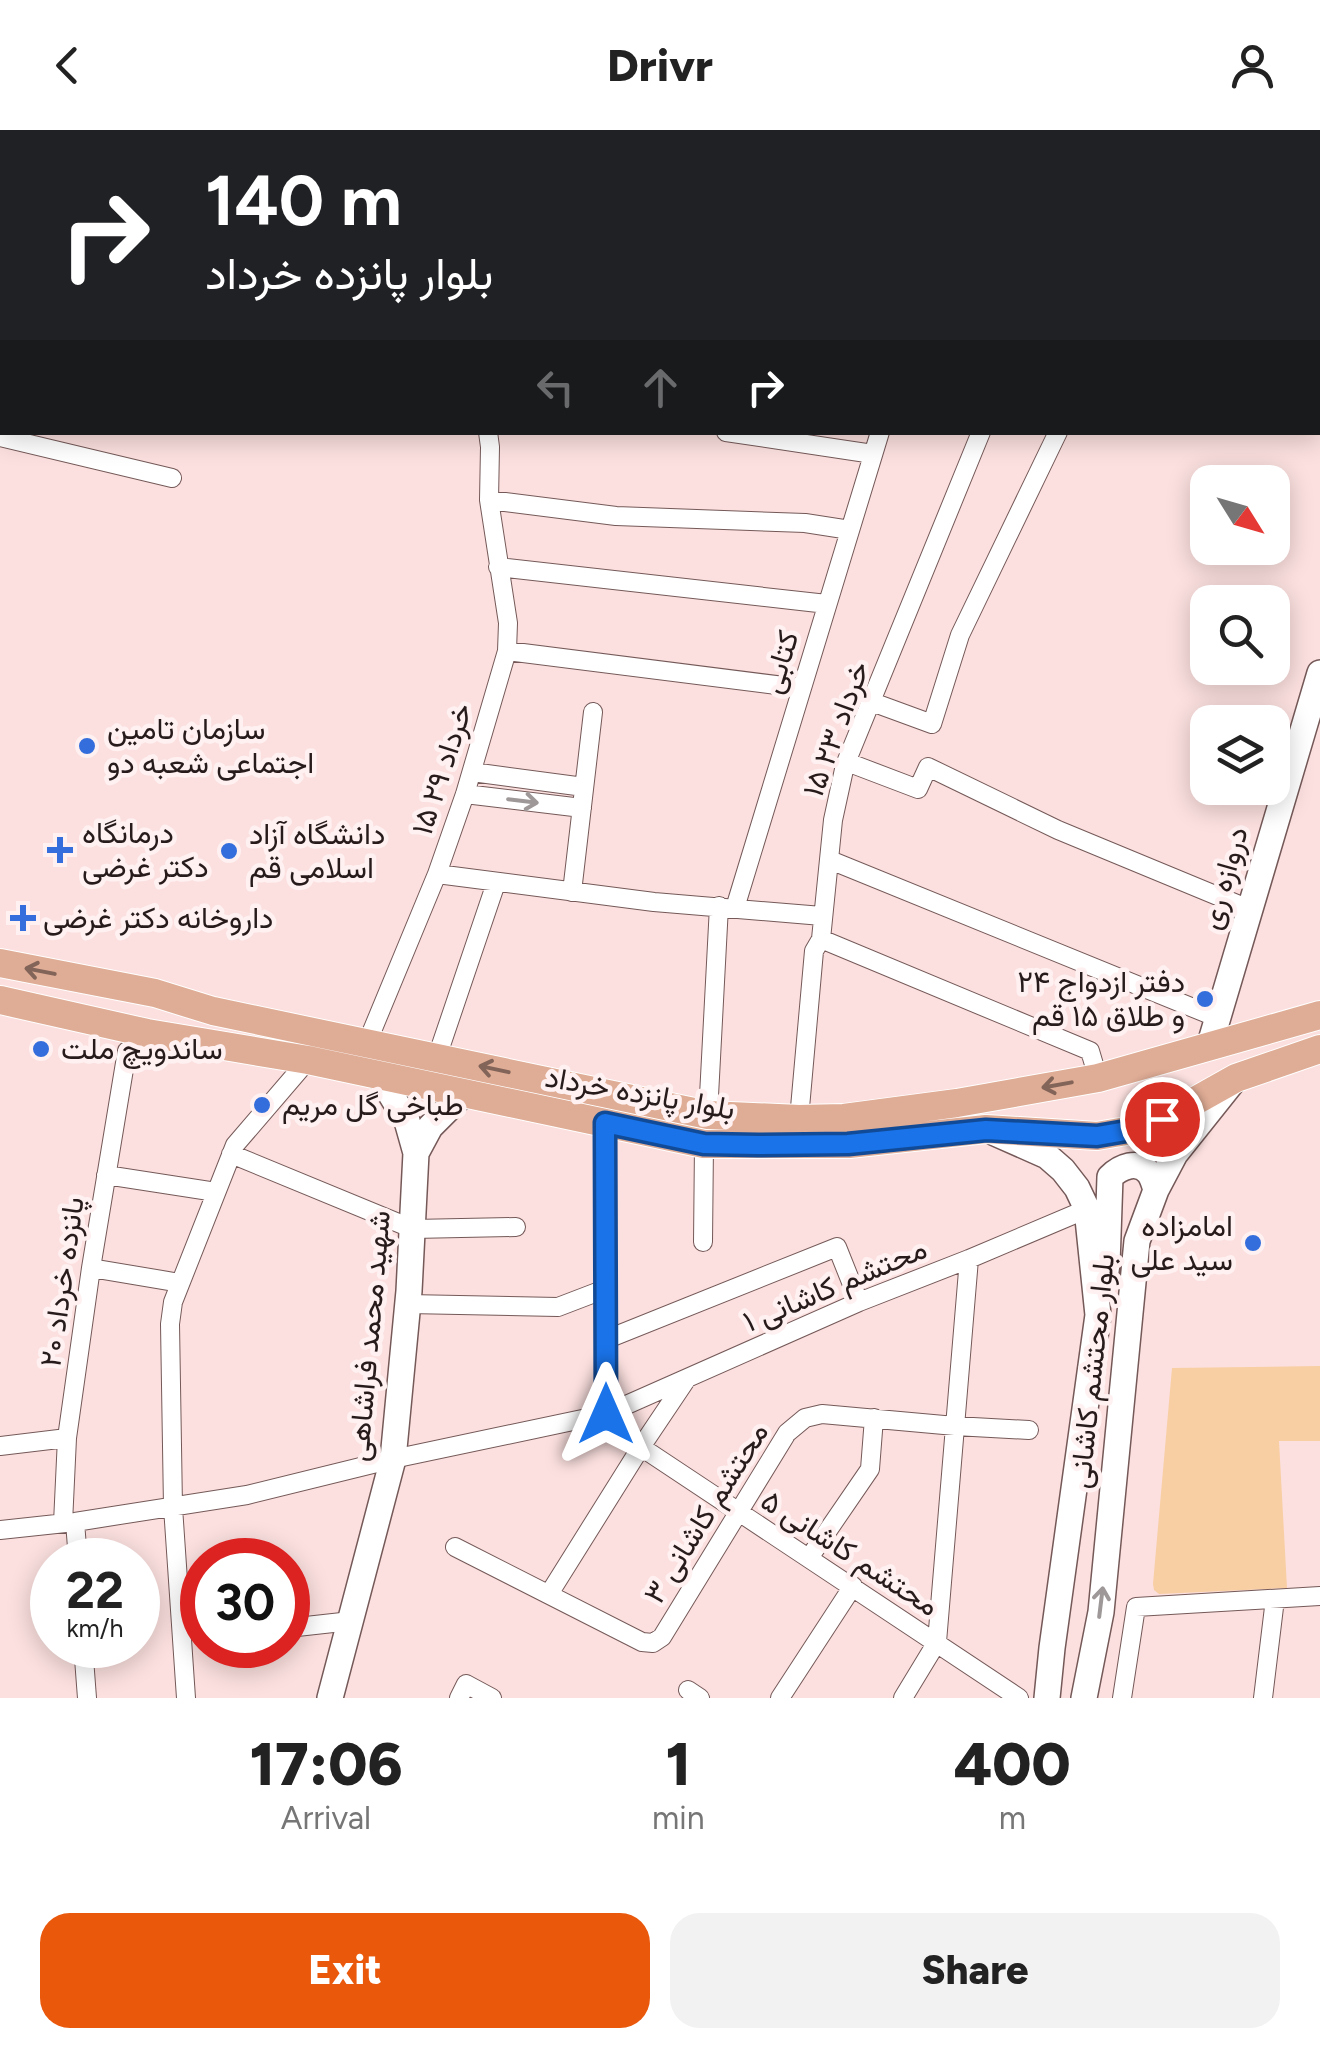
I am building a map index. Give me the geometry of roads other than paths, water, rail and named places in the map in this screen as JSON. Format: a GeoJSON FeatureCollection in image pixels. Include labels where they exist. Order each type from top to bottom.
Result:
{"type":"FeatureCollection","features":[{"type":"Feature","properties":{"kind":"main road","name":"دروازه ری"},"geometry":{"type":"LineString","coordinates":[[1214,1031],[1320,674]]}},
{"type":"Feature","properties":{"kind":"main road","name":"بلوار پانزده خرداد"},"geometry":{"type":"LineString","coordinates":[[0,963],[155,993],[213,1011],[708,1115],[799,1119],[844,1118],[957,1103],[1098,1078],[1214,1031],[1320,1015]]}},
{"type":"Feature","properties":{"kind":"main road"},"geometry":{"type":"LineString","coordinates":[[99,1022],[116,1009],[117,998],[102,983]]}},
{"type":"Feature","properties":{"kind":"main road"},"geometry":{"type":"LineString","coordinates":[[137,1042],[137,1005],[155,993]]}},
{"type":"Feature","properties":{"kind":"main road","name":"بلوار پانزده خرداد"},"geometry":{"type":"LineString","coordinates":[[0,1000],[99,1022],[137,1042],[308,1060],[704,1144],[848,1144],[986,1130],[1097,1136],[1132,1130],[1162,1119],[1236,1078],[1320,1050]]}},
{"type":"Feature","properties":{"kind":"main road"},"geometry":{"type":"LineString","coordinates":[[380,1075],[406,1121],[416,1153]]}},
{"type":"Feature","properties":{"kind":"main road","name":"بلوار محتشم کاشانی"},"geometry":{"type":"LineString","coordinates":[[1084,1698],[1101,1612],[1137,1241],[1156,1190],[1175,1154],[1236,1078]]}},
{"type":"Feature","properties":{"kind":"main road"},"geometry":{"type":"LineString","coordinates":[[416,1153],[430,1127],[464,1093]]}},
{"type":"Feature","properties":{"kind":"main road","name":"بلوار محتشم کاشانی"},"geometry":{"type":"LineString","coordinates":[[986,1130],[1046,1156],[1077,1188],[1086,1209],[1098,1316],[1047,1698]]}},
{"type":"Feature","properties":{"kind":"main road","name":"شهید محمد فراشاهی"},"geometry":{"type":"LineString","coordinates":[[330,1698],[393,1459],[408,1304],[416,1153]]}},
{"type":"Feature","properties":{"kind":"main road"},"geometry":{"type":"LineString","coordinates":[[1098,1316],[1108,1264],[1110,1176],[1119,1168],[1139,1166],[1149,1173],[1156,1190]]}},
{"type":"Feature","properties":{"kind":"street","name":"۱۵ خرداد ۲۹"},"geometry":{"type":"LineString","coordinates":[[366,1042],[437,874],[466,794],[508,651],[508,623],[489,500],[488,435]]}},
{"type":"Feature","properties":{"kind":"street"},"geometry":{"type":"LineString","coordinates":[[746,435],[874,454]]}},
{"type":"Feature","properties":{"kind":"street","name":"کتابی"},"geometry":{"type":"LineString","coordinates":[[708,1115],[727,907],[879,435]]}},
{"type":"Feature","properties":{"kind":"street","name":"۱۵ خرداد ۲۳"},"geometry":{"type":"LineString","coordinates":[[799,1119],[814,951],[821,940],[833,820],[847,762],[979,435]]}},
{"type":"Feature","properties":{"kind":"street"},"geometry":{"type":"LineString","coordinates":[[872,702],[932,724],[960,635],[1057,435]]}},
{"type":"Feature","properties":{"kind":"street"},"geometry":{"type":"LineString","coordinates":[[0,437],[172,478]]}},
{"type":"Feature","properties":{"kind":"street"},"geometry":{"type":"LineString","coordinates":[[489,500],[616,516],[805,524],[850,530]]}},
{"type":"Feature","properties":{"kind":"street"},"geometry":{"type":"LineString","coordinates":[[498,567],[826,604]]}},
{"type":"Feature","properties":{"kind":"street"},"geometry":{"type":"LineString","coordinates":[[508,651],[800,688]]}},
{"type":"Feature","properties":{"kind":"street"},"geometry":{"type":"LineString","coordinates":[[572,892],[593,712]]}},
{"type":"Feature","properties":{"kind":"street"},"geometry":{"type":"LineString","coordinates":[[847,762],[918,789],[928,767],[1058,830],[1249,908]]}},
{"type":"Feature","properties":{"kind":"street"},"geometry":{"type":"LineString","coordinates":[[472,772],[584,787]]}},
{"type":"Feature","properties":{"kind":"street"},"geometry":{"type":"LineString","coordinates":[[466,794],[582,808]]}},
{"type":"Feature","properties":{"kind":"street"},"geometry":{"type":"LineString","coordinates":[[830,860],[988,924],[1214,1031]]}},
{"type":"Feature","properties":{"kind":"street"},"geometry":{"type":"LineString","coordinates":[[437,874],[572,892],[822,916]]}},
{"type":"Feature","properties":{"kind":"street"},"geometry":{"type":"LineString","coordinates":[[437,1057],[496,882]]}},
{"type":"Feature","properties":{"kind":"street"},"geometry":{"type":"LineString","coordinates":[[821,940],[1090,1051],[1098,1078]]}},
{"type":"Feature","properties":{"kind":"street","name":"پانزده خرداد ۲۰"},"geometry":{"type":"LineString","coordinates":[[73,1538],[67,1438],[106,1175],[137,1042]]}},
{"type":"Feature","properties":{"kind":"street"},"geometry":{"type":"LineString","coordinates":[[180,1610],[173,1507],[172,1302],[235,1145],[308,1060]]}},
{"type":"Feature","properties":{"kind":"street"},"geometry":{"type":"LineString","coordinates":[[605,1123],[606,1414]]}},
{"type":"Feature","properties":{"kind":"street"},"geometry":{"type":"LineString","coordinates":[[703,1242],[704,1144]]}},
{"type":"Feature","properties":{"kind":"street"},"geometry":{"type":"LineString","coordinates":[[231,1154],[413,1229],[516,1227]]}},
{"type":"Feature","properties":{"kind":"street"},"geometry":{"type":"LineString","coordinates":[[106,1175],[216,1192]]}},
{"type":"Feature","properties":{"kind":"street","name":"محتشم کاشانی ۱"},"geometry":{"type":"LineString","coordinates":[[0,1530],[69,1523],[247,1494],[606,1414],[859,1302],[1086,1209]]}},
{"type":"Feature","properties":{"kind":"street"},"geometry":{"type":"LineString","coordinates":[[606,1340],[837,1247],[859,1302]]}},
{"type":"Feature","properties":{"kind":"street"},"geometry":{"type":"LineString","coordinates":[[903,1698],[936,1642],[969,1259]]}},
{"type":"Feature","properties":{"kind":"street"},"geometry":{"type":"LineString","coordinates":[[91,1268],[180,1284]]}},
{"type":"Feature","properties":{"kind":"street"},"geometry":{"type":"LineString","coordinates":[[408,1304],[558,1307],[605,1289]]}},
{"type":"Feature","properties":{"kind":"street"},"geometry":{"type":"LineString","coordinates":[[549,1594],[688,1378]]}},
{"type":"Feature","properties":{"kind":"street","name":"محتشم کاشانی ۵"},"geometry":{"type":"LineString","coordinates":[[606,1414],[641,1447],[1019,1698]]}},
{"type":"Feature","properties":{"kind":"street","name":"محتشم کاشانی ۳"},"geometry":{"type":"LineString","coordinates":[[455,1546],[642,1642],[653,1642],[662,1637],[787,1432],[805,1418],[822,1414],[1029,1430]]}},
{"type":"Feature","properties":{"kind":"street"},"geometry":{"type":"LineString","coordinates":[[809,1558],[870,1470],[874,1418]]}},
{"type":"Feature","properties":{"kind":"street"},"geometry":{"type":"LineString","coordinates":[[0,1446],[67,1438]]}},
{"type":"Feature","properties":{"kind":"street"},"geometry":{"type":"LineString","coordinates":[[780,1698],[853,1586]]}},
{"type":"Feature","properties":{"kind":"street"},"geometry":{"type":"LineString","coordinates":[[1122,1698],[1136,1608],[1320,1596]]}},
{"type":"Feature","properties":{"kind":"street"},"geometry":{"type":"LineString","coordinates":[[1263,1698],[1275,1599]]}},
{"type":"Feature","properties":{"kind":"street"},"geometry":{"type":"LineString","coordinates":[[310,1626],[352,1622]]}},
{"type":"Feature","properties":{"kind":"street"},"geometry":{"type":"LineString","coordinates":[[84,1668],[86,1698]]}},
{"type":"Feature","properties":{"kind":"street"},"geometry":{"type":"LineString","coordinates":[[184,1668],[186,1698]]}},
{"type":"Feature","properties":{"kind":"street"},"geometry":{"type":"LineString","coordinates":[[463,1691],[492,1698]]}},
{"type":"Feature","properties":{"kind":"place","name":"سازمان تامین اجتماعی شعبه دو"},"geometry":{"type":"Point","coordinates":[87,746]}},
{"type":"Feature","properties":{"kind":"place","name":"درمانگاه دکتر غرضی"},"geometry":{"type":"Point","coordinates":[60,850]}},
{"type":"Feature","properties":{"kind":"place","name":"دانشگاه آزاد اسلامی قم"},"geometry":{"type":"Point","coordinates":[229,851]}},
{"type":"Feature","properties":{"kind":"place","name":"داروخانه دکتر غرضی"},"geometry":{"type":"Point","coordinates":[23,918]}},
{"type":"Feature","properties":{"kind":"place","name":"دفتر ازدواج ۲۴ و طلاق ۱۵ قم"},"geometry":{"type":"Point","coordinates":[1205,999]}},
{"type":"Feature","properties":{"kind":"place","name":"ساندویچ ملت"},"geometry":{"type":"Point","coordinates":[41,1049]}},
{"type":"Feature","properties":{"kind":"place","name":"طباخی گل مریم"},"geometry":{"type":"Point","coordinates":[262,1105]}},
{"type":"Feature","properties":{"kind":"place","name":"امامزاده سید علی"},"geometry":{"type":"Point","coordinates":[1253,1243]}}]}
